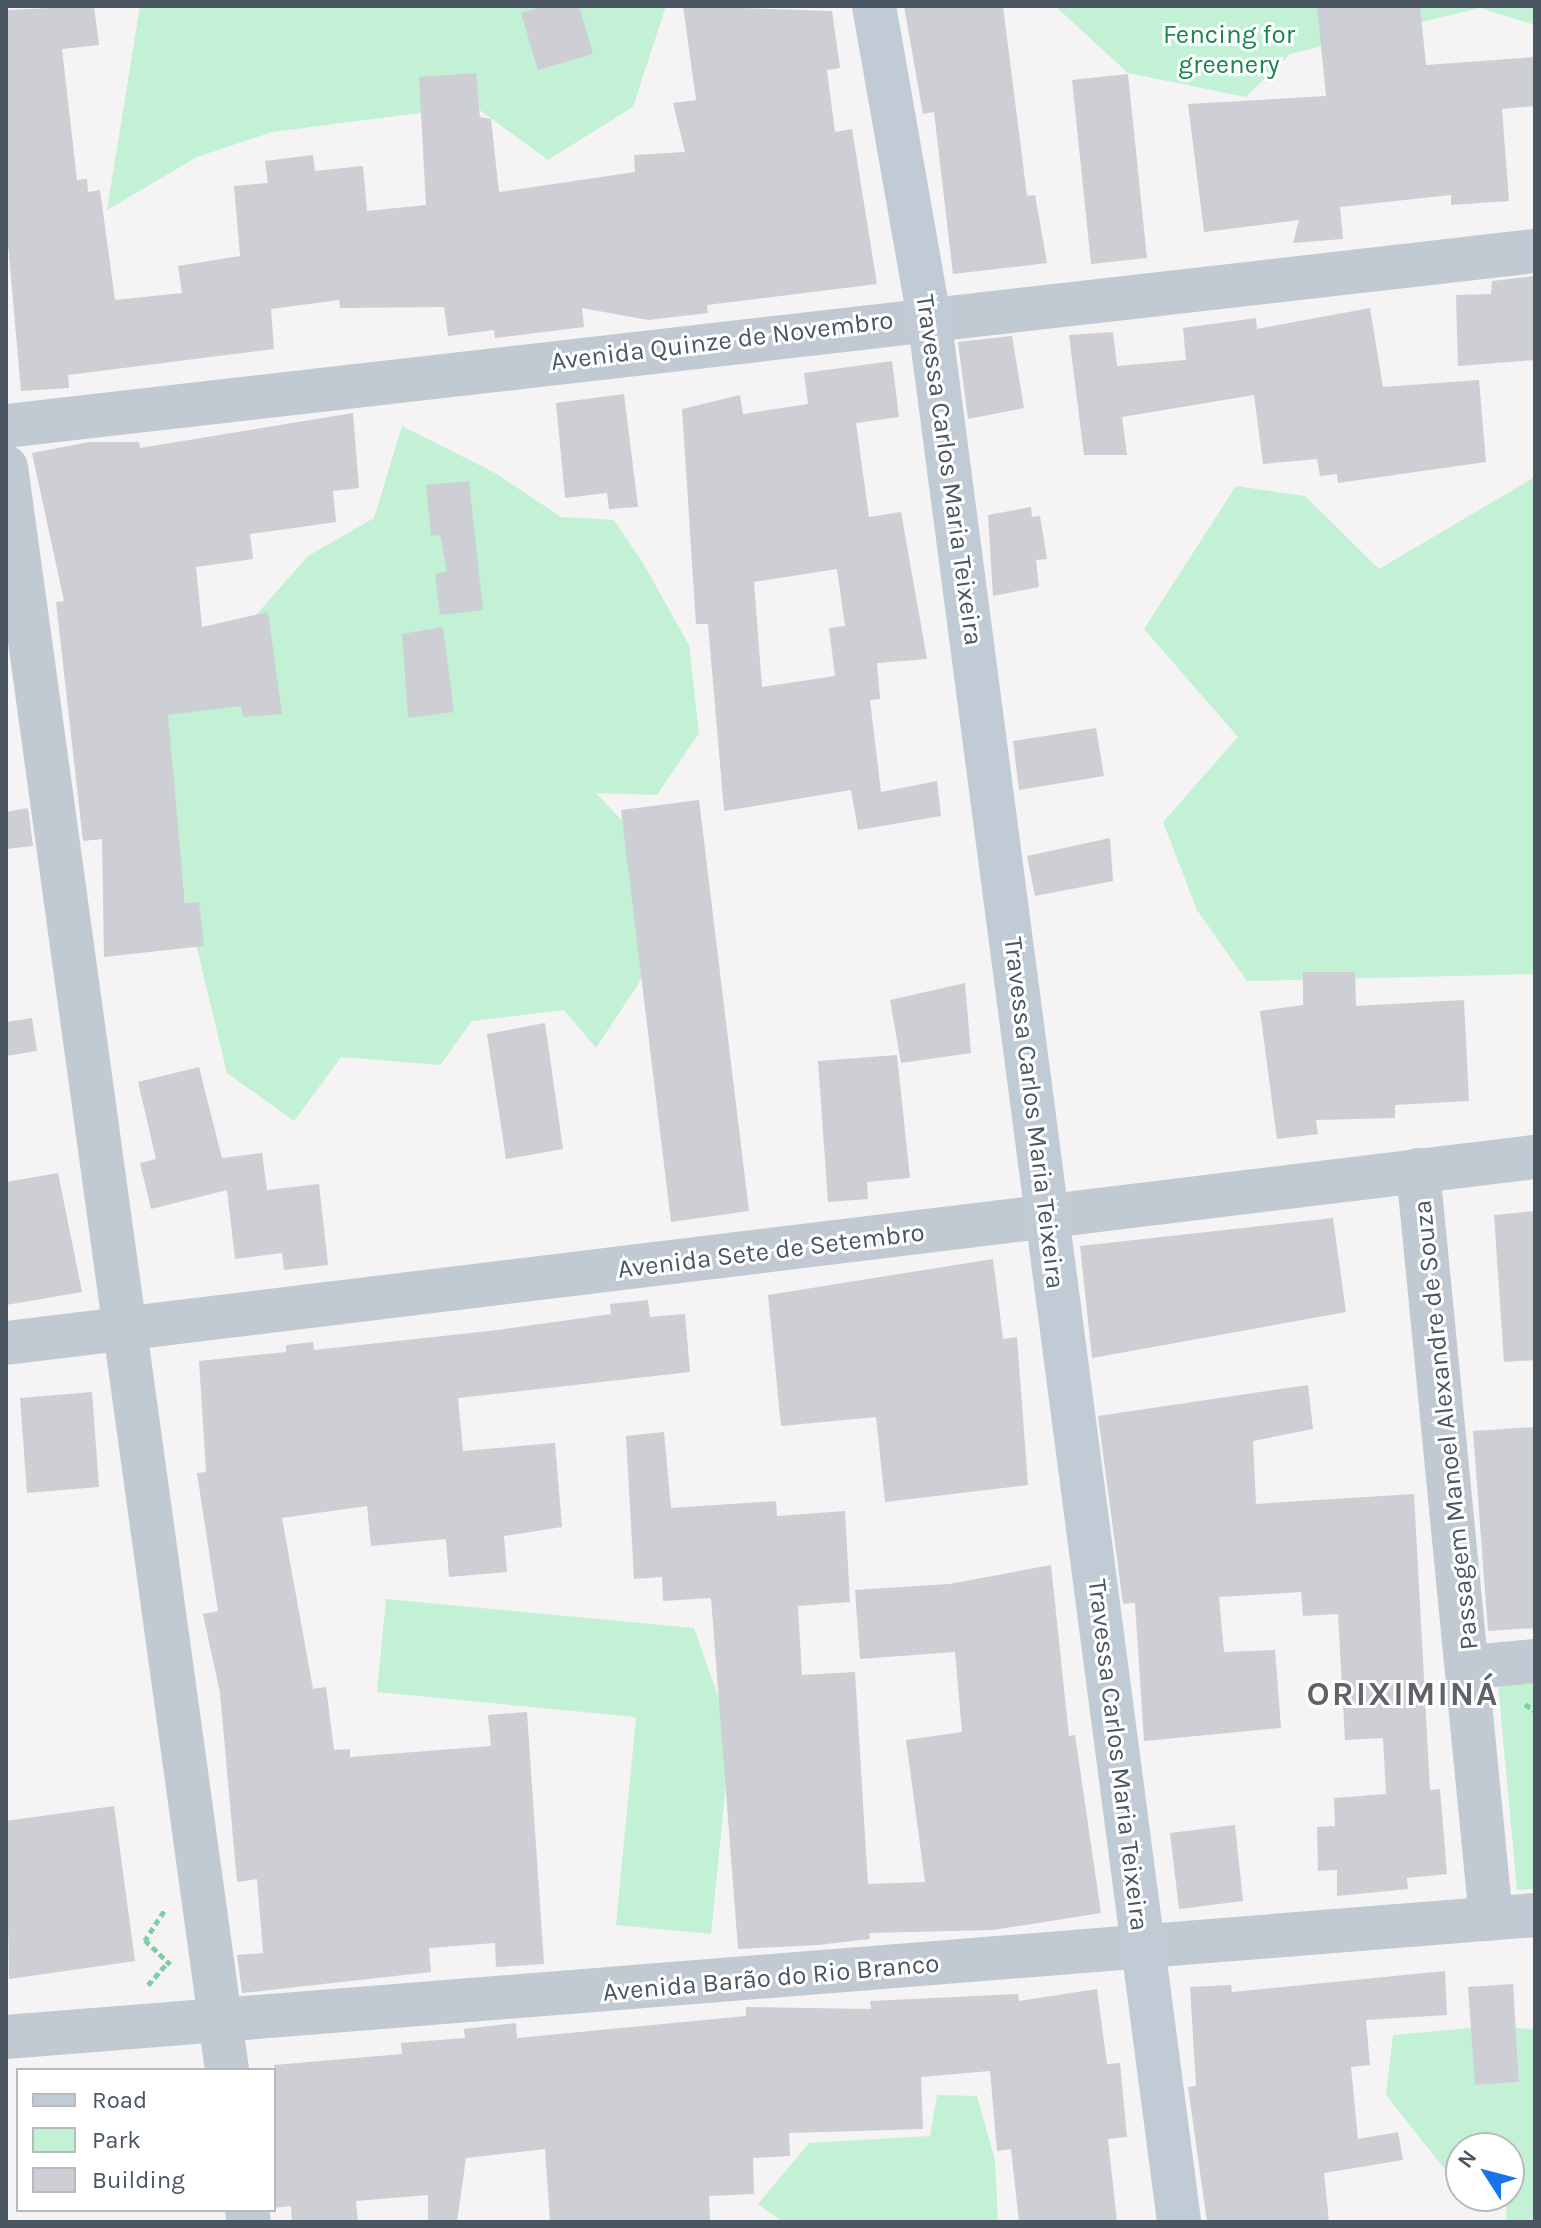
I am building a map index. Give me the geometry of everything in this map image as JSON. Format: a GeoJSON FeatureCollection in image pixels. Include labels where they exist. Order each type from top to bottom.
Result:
{"type":"FeatureCollection","features":[{"type":"Feature","properties":{"kind":"street","name":"Travessa Carlos Maria Teixeira"},"geometry":{"type":"LineString","coordinates":[[874,6],[929,317],[1179,2222]]}},
{"type":"Feature","properties":{"kind":"street","name":"Avenida Quinze de Novembro"},"geometry":{"type":"LineString","coordinates":[[6,426],[929,317],[1535,251]]}},
{"type":"Feature","properties":{"kind":"street"},"geometry":{"type":"LineString","coordinates":[[6,467],[227,2068]]}},
{"type":"Feature","properties":{"kind":"street","name":"Avenida Sete de Setembro"},"geometry":{"type":"LineString","coordinates":[[6,1343],[1535,1157]]}},
{"type":"Feature","properties":{"kind":"street","name":"Passagem Manoel Alexandre de Souza"},"geometry":{"type":"LineString","coordinates":[[1418,1170],[1471,1667],[1491,1918]]}},
{"type":"Feature","properties":{"kind":"street"},"geometry":{"type":"LineString","coordinates":[[1471,1667],[1535,1661]]}},
{"type":"Feature","properties":{"kind":"street","name":"Avenida Barão do Rio Branco"},"geometry":{"type":"LineString","coordinates":[[6,2037],[220,2023],[1535,1915]]}},
{"type":"Feature","properties":{"kind":"green space"},"geometry":{"type":"Polygon","coordinates":[[[140,6],[666,6],[633,107],[548,160],[474,106],[272,132],[197,157],[107,210],[140,6]]]}},
{"type":"Feature","properties":{"kind":"green space","name":"Fencing for greenery"},"geometry":{"type":"Polygon","coordinates":[[[1055,6],[1535,6],[1535,25],[1480,8],[1290,54],[1246,97],[1128,73],[1055,6]]]}},
{"type":"Feature","properties":{"kind":"green space"},"geometry":{"type":"Polygon","coordinates":[[[402,426],[497,474],[561,517],[614,520],[643,563],[689,645],[699,733],[657,795],[596,793],[695,898],[596,1048],[564,1010],[472,1021],[440,1065],[341,1057],[294,1121],[227,1073],[185,898],[166,717],[308,556],[374,518],[402,426]]]}},
{"type":"Feature","properties":{"kind":"green space"},"geometry":{"type":"Polygon","coordinates":[[[1535,477],[1535,974],[1247,981],[1197,910],[1163,822],[1238,737],[1144,629],[1236,486],[1305,496],[1379,569],[1535,477]]]}},
{"type":"Feature","properties":{"kind":"green space"},"geometry":{"type":"Polygon","coordinates":[[[386,1599],[694,1628],[731,1733],[711,1934],[616,1925],[636,1717],[377,1692],[386,1599]]]}},
{"type":"Feature","properties":{"kind":"green space"},"geometry":{"type":"Polygon","coordinates":[[[1535,1681],[1535,1889],[1517,1890],[1498,1684],[1535,1681]]]}},
{"type":"Feature","properties":{"kind":"green space"},"geometry":{"type":"Polygon","coordinates":[[[1471,2028],[1476,2085],[1519,2082],[1516,2028],[1535,2029],[1535,2222],[1506,2222],[1506,2212],[1525,2212],[1525,2132],[1445,2132],[1445,2170],[1386,2095],[1393,2035],[1471,2028]]]}},
{"type":"Feature","properties":{"kind":"green space"},"geometry":{"type":"Polygon","coordinates":[[[937,2095],[977,2096],[995,2160],[998,2222],[783,2222],[758,2204],[809,2143],[930,2136],[937,2095]]]}},
{"type":"Feature","properties":{"kind":"building"},"geometry":{"type":"Polygon","coordinates":[[[94,6],[99,45],[62,49],[77,180],[87,179],[88,192],[100,190],[115,300],[182,293],[178,266],[240,256],[234,186],[268,183],[265,161],[313,155],[315,171],[363,166],[367,211],[426,205],[419,77],[476,73],[480,117],[491,119],[499,192],[635,172],[634,155],[685,152],[673,103],[696,100],[683,6],[832,11],[840,68],[827,70],[835,132],[852,129],[877,284],[707,305],[708,313],[648,320],[582,308],[584,327],[495,338],[494,330],[448,336],[444,307],[340,308],[339,300],[271,309],[274,349],[68,375],[69,388],[21,391],[6,222],[6,10],[94,6]]]}},
{"type":"Feature","properties":{"kind":"building"},"geometry":{"type":"Polygon","coordinates":[[[545,6],[579,6],[593,54],[538,70],[521,13],[545,6]]]}},
{"type":"Feature","properties":{"kind":"building"},"geometry":{"type":"Polygon","coordinates":[[[904,6],[1003,6],[1027,196],[1035,195],[1047,263],[953,274],[934,112],[923,114],[904,6]]]}},
{"type":"Feature","properties":{"kind":"building"},"geometry":{"type":"Polygon","coordinates":[[[1317,6],[1420,6],[1426,65],[1535,57],[1535,106],[1502,109],[1509,201],[1451,205],[1451,195],[1340,207],[1343,239],[1293,243],[1299,220],[1204,232],[1188,104],[1326,96],[1317,6]]]}},
{"type":"Feature","properties":{"kind":"building"},"geometry":{"type":"Polygon","coordinates":[[[1128,74],[1147,258],[1091,264],[1072,80],[1128,74]]]}},
{"type":"Feature","properties":{"kind":"building"},"geometry":{"type":"Polygon","coordinates":[[[1534,276],[1535,360],[1458,366],[1456,295],[1491,294],[1492,281],[1534,276]]]}},
{"type":"Feature","properties":{"kind":"building"},"geometry":{"type":"Polygon","coordinates":[[[1370,308],[1383,387],[1479,380],[1486,462],[1338,483],[1337,474],[1320,476],[1317,459],[1263,464],[1254,395],[1122,417],[1127,455],[1084,455],[1069,335],[1113,332],[1117,366],[1186,360],[1183,328],[1256,318],[1257,329],[1370,308]]]}},
{"type":"Feature","properties":{"kind":"building"},"geometry":{"type":"Polygon","coordinates":[[[1012,336],[1024,408],[968,419],[958,342],[1012,336]]]}},
{"type":"Feature","properties":{"kind":"building"},"geometry":{"type":"Polygon","coordinates":[[[892,361],[899,417],[856,423],[869,517],[901,512],[927,659],[877,663],[880,699],[870,700],[881,792],[937,781],[941,816],[858,830],[851,790],[724,811],[708,624],[696,624],[682,409],[740,395],[743,414],[808,404],[804,373],[892,361]],[[837,569],[754,582],[762,687],[835,676],[829,628],[845,626],[837,569]]]}},
{"type":"Feature","properties":{"kind":"building"},"geometry":{"type":"Polygon","coordinates":[[[624,394],[638,507],[609,509],[607,493],[565,498],[556,403],[624,394]]]}},
{"type":"Feature","properties":{"kind":"building"},"geometry":{"type":"Polygon","coordinates":[[[353,413],[359,488],[333,491],[336,522],[250,534],[253,559],[196,567],[202,627],[268,612],[282,714],[243,717],[241,706],[168,715],[185,903],[199,902],[204,946],[104,957],[102,839],[83,841],[56,602],[64,601],[32,453],[89,442],[139,442],[140,448],[353,413]]]}},
{"type":"Feature","properties":{"kind":"building"},"geometry":{"type":"Polygon","coordinates":[[[469,481],[483,610],[440,615],[435,574],[447,571],[440,535],[431,536],[426,485],[469,481]]]}},
{"type":"Feature","properties":{"kind":"building"},"geometry":{"type":"Polygon","coordinates":[[[1031,507],[1032,517],[1040,516],[1047,559],[1036,560],[1039,587],[993,596],[988,515],[1031,507]]]}},
{"type":"Feature","properties":{"kind":"building"},"geometry":{"type":"Polygon","coordinates":[[[443,627],[454,712],[408,718],[402,634],[443,627]]]}},
{"type":"Feature","properties":{"kind":"building"},"geometry":{"type":"Polygon","coordinates":[[[1096,728],[1104,776],[1019,790],[1013,741],[1096,728]]]}},
{"type":"Feature","properties":{"kind":"building"},"geometry":{"type":"Polygon","coordinates":[[[699,800],[749,1211],[671,1222],[621,810],[699,800]]]}},
{"type":"Feature","properties":{"kind":"building"},"geometry":{"type":"Polygon","coordinates":[[[28,808],[33,846],[6,849],[6,812],[28,808]]]}},
{"type":"Feature","properties":{"kind":"building"},"geometry":{"type":"Polygon","coordinates":[[[1110,838],[1113,881],[1035,896],[1027,856],[1110,838]]]}},
{"type":"Feature","properties":{"kind":"building"},"geometry":{"type":"Polygon","coordinates":[[[1303,972],[1355,972],[1356,1006],[1464,1000],[1469,1101],[1395,1105],[1395,1118],[1316,1120],[1318,1134],[1277,1139],[1260,1011],[1303,1005],[1303,972]]]}},
{"type":"Feature","properties":{"kind":"building"},"geometry":{"type":"Polygon","coordinates":[[[965,983],[971,1053],[901,1063],[890,1000],[965,983]]]}},
{"type":"Feature","properties":{"kind":"building"},"geometry":{"type":"Polygon","coordinates":[[[32,1018],[37,1051],[6,1056],[6,1022],[32,1018]]]}},
{"type":"Feature","properties":{"kind":"building"},"geometry":{"type":"Polygon","coordinates":[[[545,1023],[563,1149],[506,1159],[487,1034],[545,1023]]]}},
{"type":"Feature","properties":{"kind":"building"},"geometry":{"type":"Polygon","coordinates":[[[897,1055],[910,1178],[867,1182],[868,1199],[828,1202],[818,1061],[897,1055]]]}},
{"type":"Feature","properties":{"kind":"building"},"geometry":{"type":"Polygon","coordinates":[[[199,1067],[222,1158],[262,1153],[267,1190],[319,1184],[328,1265],[284,1270],[282,1253],[235,1259],[227,1190],[151,1209],[140,1163],[156,1159],[138,1082],[199,1067]]]}},
{"type":"Feature","properties":{"kind":"building"},"geometry":{"type":"Polygon","coordinates":[[[58,1173],[82,1292],[6,1305],[6,1182],[58,1173]]]}},
{"type":"Feature","properties":{"kind":"building"},"geometry":{"type":"Polygon","coordinates":[[[1535,1211],[1535,1360],[1504,1362],[1494,1215],[1535,1211]]]}},
{"type":"Feature","properties":{"kind":"building"},"geometry":{"type":"Polygon","coordinates":[[[1333,1218],[1346,1312],[1092,1358],[1080,1246],[1333,1218]]]}},
{"type":"Feature","properties":{"kind":"building"},"geometry":{"type":"Polygon","coordinates":[[[993,1259],[1003,1339],[1017,1337],[1028,1485],[885,1502],[876,1417],[781,1426],[768,1295],[993,1259]]]}},
{"type":"Feature","properties":{"kind":"building"},"geometry":{"type":"Polygon","coordinates":[[[648,1300],[650,1317],[685,1314],[690,1372],[458,1398],[463,1451],[555,1443],[562,1527],[504,1536],[507,1572],[449,1577],[446,1539],[371,1546],[367,1506],[282,1518],[313,1689],[326,1687],[334,1750],[350,1749],[350,1757],[491,1746],[488,1715],[527,1712],[544,1964],[496,1967],[495,1943],[429,1948],[431,1972],[242,1993],[237,1955],[263,1953],[257,1879],[237,1882],[220,1693],[203,1614],[218,1611],[197,1473],[206,1472],[199,1361],[286,1352],[286,1345],[313,1342],[314,1350],[498,1330],[611,1314],[610,1304],[648,1300]]]}},
{"type":"Feature","properties":{"kind":"building"},"geometry":{"type":"Polygon","coordinates":[[[1308,1385],[1313,1429],[1253,1441],[1256,1504],[1414,1494],[1430,1790],[1440,1789],[1447,1874],[1407,1878],[1408,1889],[1337,1896],[1337,1870],[1318,1871],[1317,1827],[1335,1826],[1334,1798],[1386,1794],[1383,1738],[1345,1740],[1338,1614],[1303,1616],[1301,1592],[1219,1597],[1224,1652],[1275,1650],[1281,1728],[1144,1741],[1135,1603],[1123,1604],[1098,1416],[1308,1385]]]}},
{"type":"Feature","properties":{"kind":"building"},"geometry":{"type":"Polygon","coordinates":[[[92,1392],[99,1487],[27,1493],[20,1398],[92,1392]]]}},
{"type":"Feature","properties":{"kind":"building"},"geometry":{"type":"Polygon","coordinates":[[[1535,1427],[1535,1628],[1488,1631],[1473,1431],[1535,1427]]]}},
{"type":"Feature","properties":{"kind":"building"},"geometry":{"type":"Polygon","coordinates":[[[664,1432],[671,1508],[776,1501],[777,1516],[845,1511],[850,1602],[798,1606],[802,1675],[855,1672],[868,1884],[925,1882],[906,1740],[962,1732],[955,1652],[860,1659],[855,1590],[949,1584],[1051,1565],[1069,1736],[1075,1735],[1101,1913],[993,1930],[869,1933],[870,1939],[738,1949],[711,1598],[663,1601],[662,1577],[634,1579],[626,1436],[664,1432]]]}},
{"type":"Feature","properties":{"kind":"building"},"geometry":{"type":"Polygon","coordinates":[[[114,1806],[135,1961],[9,1979],[6,1821],[114,1806]]]}},
{"type":"Feature","properties":{"kind":"building"},"geometry":{"type":"Polygon","coordinates":[[[1235,1825],[1243,1901],[1179,1909],[1170,1833],[1235,1825]]]}},
{"type":"Feature","properties":{"kind":"building"},"geometry":{"type":"Polygon","coordinates":[[[1445,1971],[1447,2015],[1366,2020],[1370,2065],[1351,2067],[1358,2139],[1398,2132],[1403,2160],[1324,2173],[1329,2222],[1207,2222],[1188,2087],[1196,2086],[1190,1987],[1231,1985],[1232,1992],[1445,1971]]]}},
{"type":"Feature","properties":{"kind":"building"},"geometry":{"type":"Polygon","coordinates":[[[1513,1984],[1519,2082],[1475,2085],[1468,1987],[1513,1984]]]}},
{"type":"Feature","properties":{"kind":"building"},"geometry":{"type":"Polygon","coordinates":[[[1097,1989],[1107,2064],[1120,2063],[1127,2137],[1108,2139],[1117,2222],[1019,2222],[1011,2149],[997,2151],[990,2071],[921,2077],[923,2129],[789,2133],[790,2156],[753,2158],[754,2194],[709,2196],[710,2222],[550,2222],[545,2149],[466,2158],[457,2222],[428,2222],[428,2195],[356,2201],[358,2222],[292,2222],[291,2206],[276,2208],[274,2065],[402,2054],[401,2043],[465,2038],[464,2029],[516,2023],[517,2038],[746,2016],[746,2007],[871,2009],[870,2001],[1018,1994],[1019,2001],[1097,1989]]]}},
{"type":"Feature","properties":{"kind":"district","name":"ORIXIMINÁ"},"geometry":{"type":"Point","coordinates":[1403,1695]}}]}
